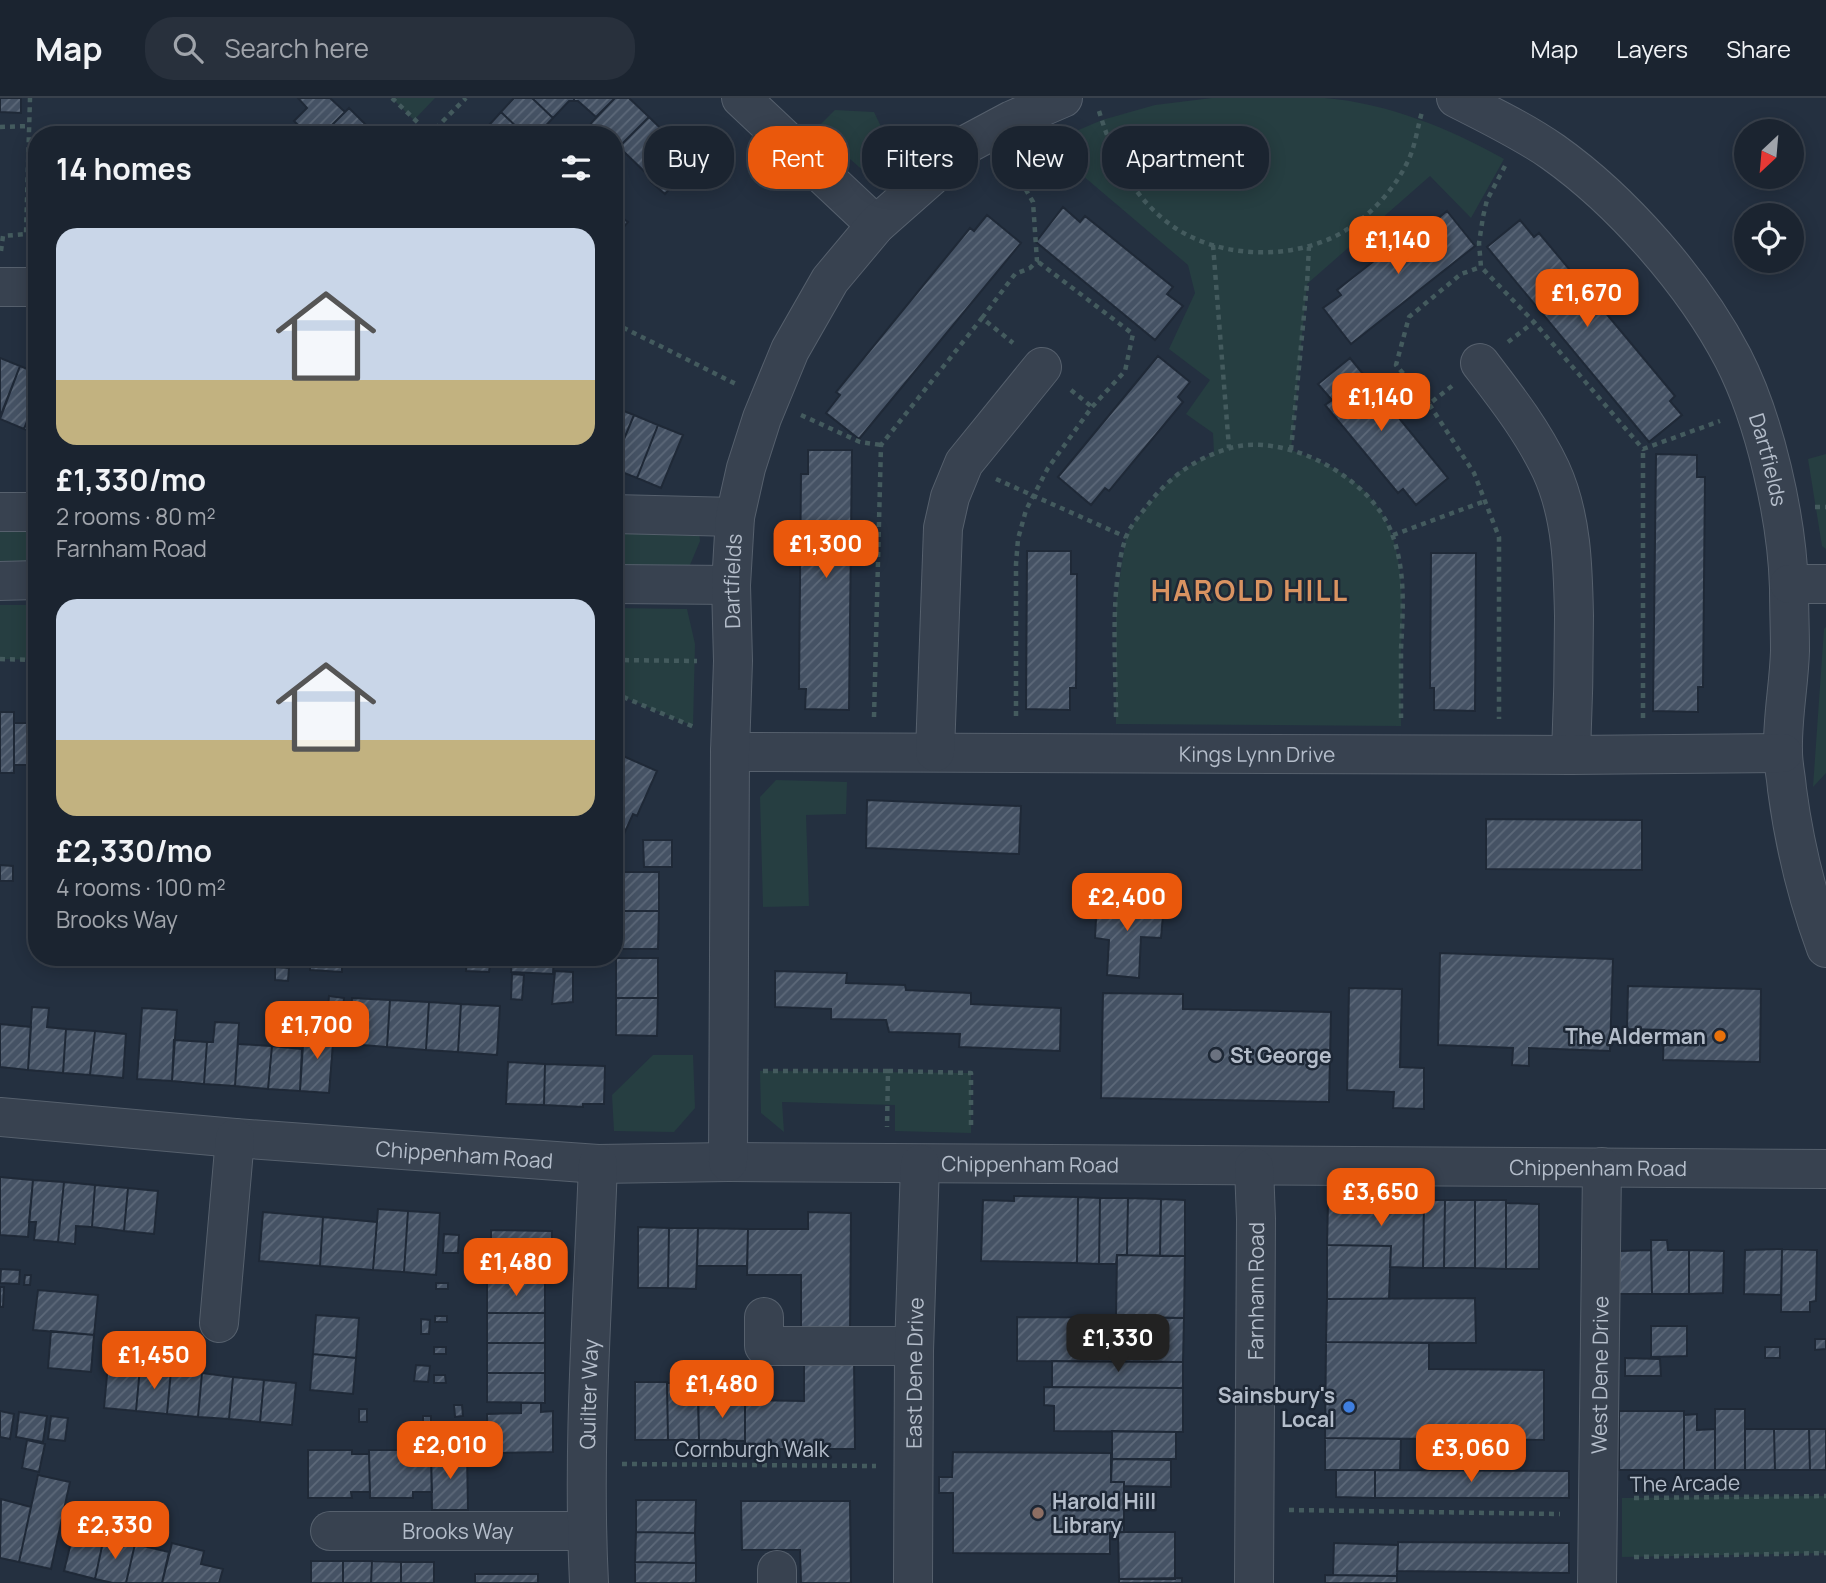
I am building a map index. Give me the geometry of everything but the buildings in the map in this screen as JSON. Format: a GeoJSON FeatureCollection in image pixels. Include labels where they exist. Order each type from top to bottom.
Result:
{"type":"FeatureCollection","features":[{"type":"Feature","properties":{"kind":"street"},"geometry":{"type":"LineString","coordinates":[[741,98],[876,225]]}},
{"type":"Feature","properties":{"kind":"street","name":"Dartfields"},"geometry":{"type":"LineString","coordinates":[[728,1162],[733,661],[731,585],[735,517],[746,468],[790,351],[830,280],[876,225],[969,143],[1012,120],[1081,103]]}},
{"type":"Feature","properties":{"kind":"street","name":"Dartfields"},"geometry":{"type":"LineString","coordinates":[[1439,103],[1522,133],[1584,177],[1650,241],[1696,300],[1733,358],[1754,409],[1771,463],[1780,511],[1807,584],[1790,652],[1783,753],[1790,813],[1802,872],[1826,947]]}},
{"type":"Feature","properties":{"kind":"street"},"geometry":{"type":"LineString","coordinates":[[0,287],[28,288]]}},
{"type":"Feature","properties":{"kind":"street"},"geometry":{"type":"LineString","coordinates":[[1480,363],[1526,422],[1552,472],[1570,530],[1575,680],[1571,755]]}},
{"type":"Feature","properties":{"kind":"street"},"geometry":{"type":"LineString","coordinates":[[935,752],[943,528],[950,497],[964,463],[1042,367]]}},
{"type":"Feature","properties":{"kind":"street"},"geometry":{"type":"LineString","coordinates":[[0,512],[28,512]]}},
{"type":"Feature","properties":{"kind":"street"},"geometry":{"type":"LineString","coordinates":[[623,514],[735,517]]}},
{"type":"Feature","properties":{"kind":"street"},"geometry":{"type":"LineString","coordinates":[[0,581],[28,580]]}},
{"type":"Feature","properties":{"kind":"street"},"geometry":{"type":"LineString","coordinates":[[623,584],[731,585]]}},
{"type":"Feature","properties":{"kind":"street","name":"Kings Lynn Drive"},"geometry":{"type":"LineString","coordinates":[[730,752],[1499,755],[1783,753]]}},
{"type":"Feature","properties":{"kind":"street","name":"Chippenham Road"},"geometry":{"type":"LineString","coordinates":[[0,1117],[235,1138],[598,1164],[728,1162],[1826,1169]]}},
{"type":"Feature","properties":{"kind":"street"},"geometry":{"type":"LineString","coordinates":[[219,1323],[235,1138]]}},
{"type":"Feature","properties":{"kind":"street","name":"Quilter Way"},"geometry":{"type":"LineString","coordinates":[[589,1583],[586,1531],[598,1164]]}},
{"type":"Feature","properties":{"kind":"street","name":"East Dene Drive"},"geometry":{"type":"LineString","coordinates":[[903,1164],[914,1346],[914,1583]]}},
{"type":"Feature","properties":{"kind":"street","name":"Farnham Road"},"geometry":{"type":"LineString","coordinates":[[1254,1167],[1254,1583]]}},
{"type":"Feature","properties":{"kind":"street","name":"West Dene Drive"},"geometry":{"type":"LineString","coordinates":[[1597,1569],[1602,1167]]}},
{"type":"Feature","properties":{"kind":"street"},"geometry":{"type":"LineString","coordinates":[[764,1317],[764,1346],[914,1346]]}},
{"type":"Feature","properties":{"kind":"street","name":"Brooks Way"},"geometry":{"type":"LineString","coordinates":[[330,1531],[586,1531]]}},
{"type":"Feature","properties":{"kind":"path"},"geometry":{"type":"LineString","coordinates":[[30,98],[30,126]]}},
{"type":"Feature","properties":{"kind":"path"},"geometry":{"type":"LineString","coordinates":[[392,98],[422,126]]}},
{"type":"Feature","properties":{"kind":"path"},"geometry":{"type":"LineString","coordinates":[[438,126],[466,98]]}},
{"type":"Feature","properties":{"kind":"path"},"geometry":{"type":"LineString","coordinates":[[1081,103],[1146,203],[1168,223],[1193,238],[1246,252],[1309,247],[1342,233],[1368,215],[1393,187],[1439,103]]}},
{"type":"Feature","properties":{"kind":"path"},"geometry":{"type":"LineString","coordinates":[[0,127],[28,127]]}},
{"type":"Feature","properties":{"kind":"path"},"geometry":{"type":"LineString","coordinates":[[991,131],[1033,202],[1038,261],[1133,334],[1125,372],[1092,407],[1048,468],[1026,510],[1018,538],[1016,752]]}},
{"type":"Feature","properties":{"kind":"path"},"geometry":{"type":"LineString","coordinates":[[1522,133],[1487,200],[1479,243],[1481,267],[1534,322],[1643,449],[1643,755]]}},
{"type":"Feature","properties":{"kind":"path"},"geometry":{"type":"LineString","coordinates":[[1,260],[2,236],[26,234],[28,180]]}},
{"type":"Feature","properties":{"kind":"path"},"geometry":{"type":"LineString","coordinates":[[1213,245],[1229,447]]}},
{"type":"Feature","properties":{"kind":"path"},"geometry":{"type":"LineString","coordinates":[[1291,450],[1309,247]]}},
{"type":"Feature","properties":{"kind":"path"},"geometry":{"type":"LineString","coordinates":[[982,317],[1015,274],[1030,268],[1038,261]]}},
{"type":"Feature","properties":{"kind":"path"},"geometry":{"type":"LineString","coordinates":[[1481,267],[1461,274],[1409,317],[1396,365],[1429,404],[1474,473],[1499,537],[1499,755]]}},
{"type":"Feature","properties":{"kind":"path"},"geometry":{"type":"LineString","coordinates":[[1429,404],[1534,322]]}},
{"type":"Feature","properties":{"kind":"path"},"geometry":{"type":"LineString","coordinates":[[623,328],[769,401],[860,442],[881,445]]}},
{"type":"Feature","properties":{"kind":"path"},"geometry":{"type":"LineString","coordinates":[[1643,449],[1754,409]]}},
{"type":"Feature","properties":{"kind":"path"},"geometry":{"type":"LineString","coordinates":[[1115,754],[1116,602],[1126,537],[1135,521],[1176,473],[1229,447],[1259,446],[1291,450],[1322,461],[1355,482],[1385,515],[1393,535],[1403,589],[1401,754]]}},
{"type":"Feature","properties":{"kind":"path"},"geometry":{"type":"LineString","coordinates":[[964,463],[1126,537]]}},
{"type":"Feature","properties":{"kind":"path"},"geometry":{"type":"LineString","coordinates":[[1393,535],[1485,501]]}},
{"type":"Feature","properties":{"kind":"path"},"geometry":{"type":"LineString","coordinates":[[0,660],[28,660]]}},
{"type":"Feature","properties":{"kind":"path"},"geometry":{"type":"LineString","coordinates":[[623,660],[733,661]]}},
{"type":"Feature","properties":{"kind":"path"},"geometry":{"type":"LineString","coordinates":[[623,697],[693,726],[730,752]]}},
{"type":"Feature","properties":{"kind":"path"},"geometry":{"type":"LineString","coordinates":[[729,1070],[971,1073],[971,1164]]}},
{"type":"Feature","properties":{"kind":"path"},"geometry":{"type":"LineString","coordinates":[[888,1071],[903,1164]]}},
{"type":"Feature","properties":{"kind":"path","name":"Cornburgh Walk"},"geometry":{"type":"LineString","coordinates":[[588,1464],[915,1466]]}},
{"type":"Feature","properties":{"kind":"path","name":"The Arcade"},"geometry":{"type":"LineString","coordinates":[[1255,1509],[1599,1514],[1622,1498],[1826,1496]]}},
{"type":"Feature","properties":{"kind":"path"},"geometry":{"type":"LineString","coordinates":[[1597,1569],[1622,1557],[1826,1553]]}},
{"type":"Feature","properties":{"kind":"green space"},"geometry":{"type":"Polygon","coordinates":[[[392,98],[435,98],[414,120],[392,98]]]}},
{"type":"Feature","properties":{"kind":"green space"},"geometry":{"type":"Polygon","coordinates":[[[1212,98],[1325,98],[1348,101],[1372,105],[1418,119],[1504,159],[1471,218],[1430,176],[1307,284],[1291,450],[1331,467],[1353,481],[1371,498],[1384,517],[1392,537],[1401,581],[1401,726],[1116,724],[1116,602],[1126,537],[1135,521],[1176,473],[1214,453],[1213,433],[1186,414],[1210,380],[1169,349],[1195,293],[1188,265],[1088,180],[1088,126],[1155,105],[1212,98]]]}},
{"type":"Feature","properties":{"kind":"green space"},"geometry":{"type":"Polygon","coordinates":[[[835,110],[874,112],[881,126],[862,126],[862,170],[848,157],[848,126],[819,126],[835,110]]]}},
{"type":"Feature","properties":{"kind":"green space"},"geometry":{"type":"Polygon","coordinates":[[[1826,454],[1826,549],[1822,546],[1808,459],[1826,454]]]}},
{"type":"Feature","properties":{"kind":"green space"},"geometry":{"type":"Polygon","coordinates":[[[0,519],[28,519],[28,568],[0,567],[0,519]]]}},
{"type":"Feature","properties":{"kind":"green space"},"geometry":{"type":"Polygon","coordinates":[[[623,522],[698,524],[700,541],[687,572],[623,571],[623,522]]]}},
{"type":"Feature","properties":{"kind":"green space"},"geometry":{"type":"Polygon","coordinates":[[[0,605],[28,605],[28,660],[0,659],[0,605]]]}},
{"type":"Feature","properties":{"kind":"green space"},"geometry":{"type":"Polygon","coordinates":[[[623,608],[687,609],[695,644],[693,726],[623,697],[623,608]]]}},
{"type":"Feature","properties":{"kind":"green space"},"geometry":{"type":"Polygon","coordinates":[[[1826,627],[1826,773],[1813,787],[1824,629],[1826,627]]]}},
{"type":"Feature","properties":{"kind":"green space"},"geometry":{"type":"Polygon","coordinates":[[[776,780],[847,782],[846,814],[806,815],[809,906],[763,907],[760,797],[776,780]]]}},
{"type":"Feature","properties":{"kind":"green space"},"geometry":{"type":"Polygon","coordinates":[[[653,1055],[693,1055],[695,1108],[674,1132],[614,1131],[612,1095],[653,1055]]]}},
{"type":"Feature","properties":{"kind":"green space"},"geometry":{"type":"Polygon","coordinates":[[[760,1071],[971,1073],[971,1133],[895,1131],[895,1105],[782,1102],[784,1132],[761,1113],[760,1071]]]}},
{"type":"Feature","properties":{"kind":"green space"},"geometry":{"type":"Polygon","coordinates":[[[1826,1496],[1826,1553],[1622,1557],[1622,1498],[1826,1496]]]}},
{"type":"Feature","properties":{"kind":"place","name":"The Alderman"},"geometry":{"type":"Point","coordinates":[1720,1036]}},
{"type":"Feature","properties":{"kind":"place","name":"St George"},"geometry":{"type":"Point","coordinates":[1216,1055]}},
{"type":"Feature","properties":{"kind":"place","name":"Sainsbury's Local"},"geometry":{"type":"Point","coordinates":[1349,1407]}},
{"type":"Feature","properties":{"kind":"place","name":"Harold Hill Library"},"geometry":{"type":"Point","coordinates":[1038,1513]}},
{"type":"Feature","properties":{"kind":"district","name":"HAROLD HILL"},"geometry":{"type":"Point","coordinates":[1250,590]}}]}
